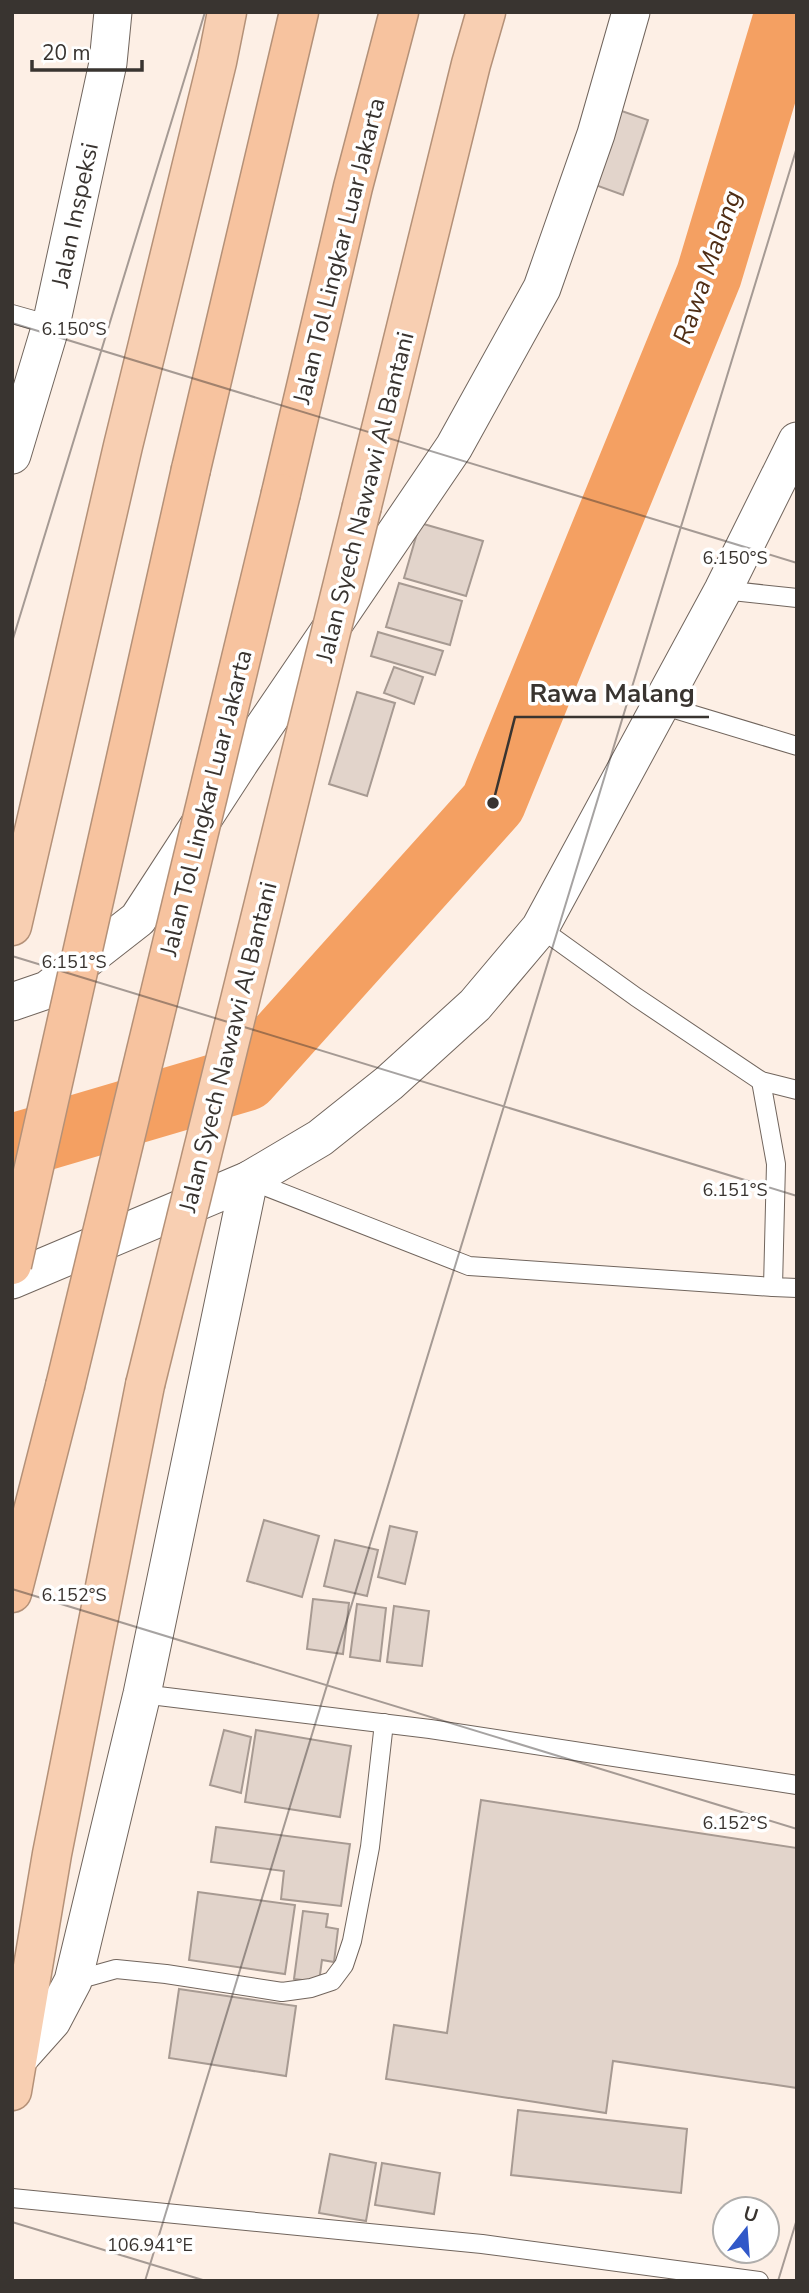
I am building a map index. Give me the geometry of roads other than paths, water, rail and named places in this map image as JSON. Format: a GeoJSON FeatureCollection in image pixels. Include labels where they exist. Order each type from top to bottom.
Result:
{"type":"FeatureCollection","features":[{"type":"Feature","properties":{"kind":"highway"},"geometry":{"type":"LineString","coordinates":[[12,926],[123,446],[217,62],[226,12]]}},
{"type":"Feature","properties":{"kind":"highway"},"geometry":{"type":"LineString","coordinates":[[12,1265],[191,469],[299,12]]}},
{"type":"Feature","properties":{"kind":"highway","name":"Jalan Tol Lingkar Luar Jakarta"},"geometry":{"type":"LineString","coordinates":[[12,1593],[65,1386],[353,187],[399,12]]}},
{"type":"Feature","properties":{"kind":"highway","name":"Jalan Syech Nawawi Al Bantani"},"geometry":{"type":"LineString","coordinates":[[16,2074],[52,1854],[145,1385],[486,12]]}},
{"type":"Feature","properties":{"kind":"street","name":"Jalan Inspeksi"},"geometry":{"type":"LineString","coordinates":[[12,454],[22,391],[51,325],[107,63],[113,12]]}},
{"type":"Feature","properties":{"kind":"street"},"geometry":{"type":"LineString","coordinates":[[12,1002],[47,990],[138,919],[242,759],[454,447],[542,288],[596,134],[631,12]]}},
{"type":"Feature","properties":{"kind":"street"},"geometry":{"type":"LineString","coordinates":[[12,1280],[249,1180],[320,1138],[389,1083],[475,1005],[540,928],[723,590],[795,447]]}},
{"type":"Feature","properties":{"kind":"street"},"geometry":{"type":"LineString","coordinates":[[16,2074],[52,2021],[73,1981],[142,1694],[249,1180]]}},
{"type":"Feature","properties":{"kind":"lane"},"geometry":{"type":"LineString","coordinates":[[12,314],[51,325]]}},
{"type":"Feature","properties":{"kind":"lane"},"geometry":{"type":"LineString","coordinates":[[723,590],[797,598]]}},
{"type":"Feature","properties":{"kind":"lane"},"geometry":{"type":"LineString","coordinates":[[661,705],[797,746]]}},
{"type":"Feature","properties":{"kind":"lane"},"geometry":{"type":"LineString","coordinates":[[540,928],[761,1081],[797,1090]]}},
{"type":"Feature","properties":{"kind":"lane"},"geometry":{"type":"LineString","coordinates":[[761,1081],[776,1164],[773,1287]]}},
{"type":"Feature","properties":{"kind":"lane"},"geometry":{"type":"LineString","coordinates":[[249,1180],[469,1266],[797,1288]]}},
{"type":"Feature","properties":{"kind":"lane"},"geometry":{"type":"LineString","coordinates":[[142,1694],[384,1723],[797,1785]]}},
{"type":"Feature","properties":{"kind":"lane"},"geometry":{"type":"LineString","coordinates":[[73,1981],[116,1969],[282,1992],[311,1988],[332,1981],[344,1965],[352,1941],[370,1847],[384,1723]]}},
{"type":"Feature","properties":{"kind":"lane"},"geometry":{"type":"LineString","coordinates":[[12,2198],[482,2244],[759,2281]]}},
{"type":"Feature","properties":{"kind":"waterway","name":"Rawa Malang"},"geometry":{"type":"LineString","coordinates":[[12,1147],[246,1078],[493,803],[709,275],[788,12]]}},
{"type":"Feature","properties":{"kind":"place","name":"Rawa Malang"},"geometry":{"type":"Point","coordinates":[493,803]}}]}
